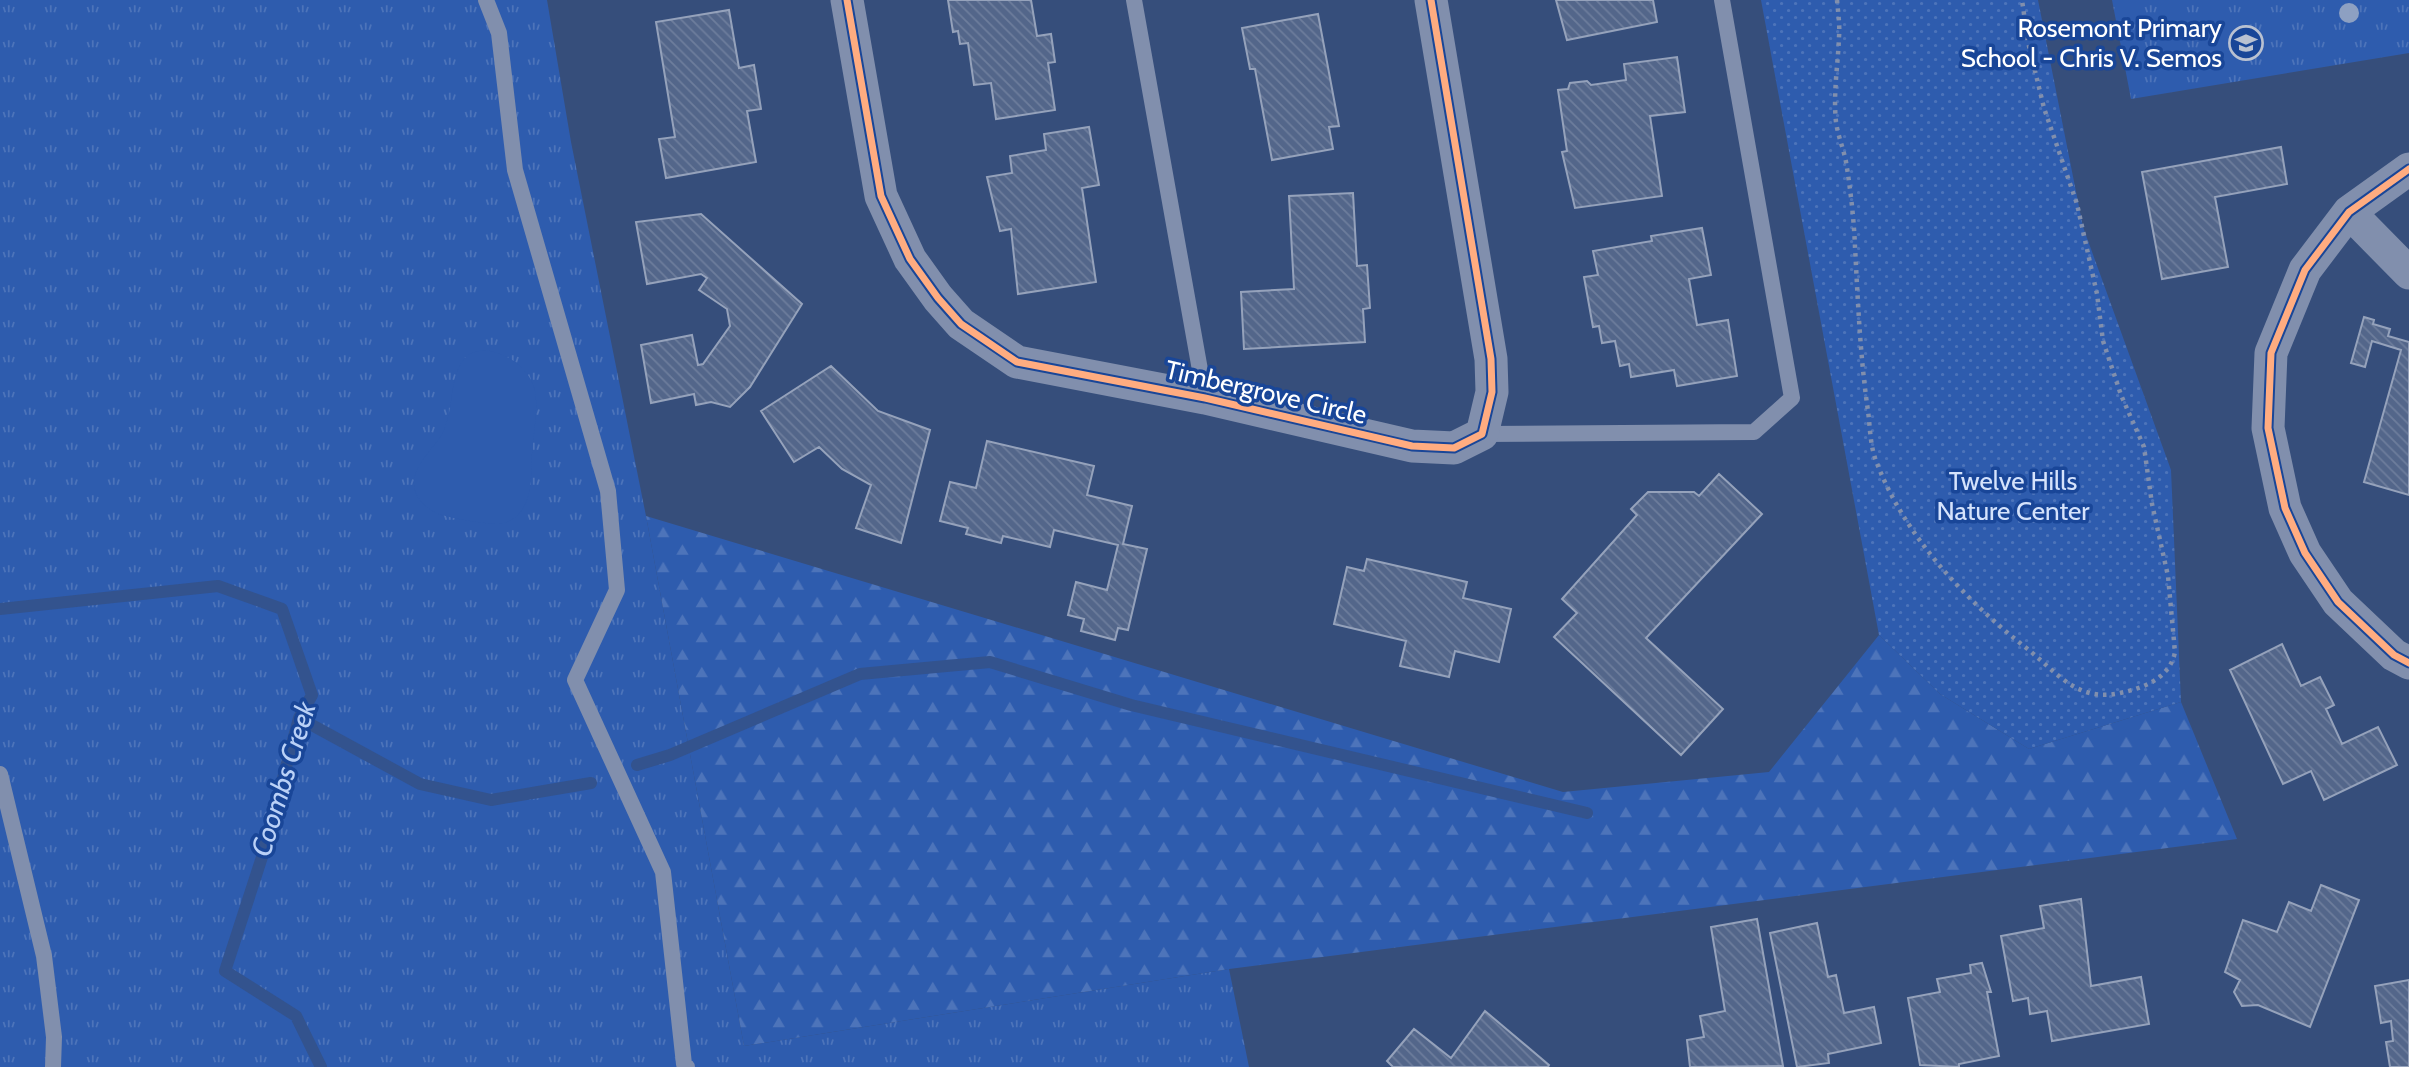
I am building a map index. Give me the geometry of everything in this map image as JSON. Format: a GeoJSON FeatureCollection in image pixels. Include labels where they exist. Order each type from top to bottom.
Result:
{"type":"FeatureCollection","features":[{"type":"Feature","properties":{"kind":"street","name":"Timbergrove Circle"},"geometry":{"type":"LineString","coordinates":[[847,0],[881,196],[909,259],[961,324],[1017,362],[1205,398],[1412,446],[1454,448],[1482,434]]}},
{"type":"Feature","properties":{"kind":"street"},"geometry":{"type":"LineString","coordinates":[[1431,0],[1491,359],[1492,392],[1482,434]]}},
{"type":"Feature","properties":{"kind":"street"},"geometry":{"type":"LineString","coordinates":[[2409,169],[2349,212],[2305,270],[2271,353],[2268,428],[2285,508],[2305,553],[2338,602],[2394,655],[2409,663]]}},
{"type":"Feature","properties":{"kind":"street"},"geometry":{"type":"LineString","coordinates":[[2349,212],[2409,273]]}},
{"type":"Feature","properties":{"kind":"lane"},"geometry":{"type":"LineString","coordinates":[[486,0],[499,33],[515,170],[608,491],[617,590],[575,680],[663,872],[684,1064],[687,1067]]}},
{"type":"Feature","properties":{"kind":"lane"},"geometry":{"type":"LineString","coordinates":[[1134,0],[1205,398]]}},
{"type":"Feature","properties":{"kind":"lane"},"geometry":{"type":"LineString","coordinates":[[1482,434],[1754,432],[1792,398],[1722,0]]}},
{"type":"Feature","properties":{"kind":"lane"},"geometry":{"type":"LineString","coordinates":[[0,774],[44,956],[54,1037],[53,1067]]}},
{"type":"Feature","properties":{"kind":"path"},"geometry":{"type":"LineString","coordinates":[[1837,0],[1839,34],[1834,98],[1836,125],[1847,167],[1855,239],[1860,359],[1875,456],[1903,516],[1943,569],[2000,627],[2071,687],[2092,694],[2117,694],[2144,686],[2164,674],[2172,663],[2175,652],[2168,576],[2152,504],[2144,447],[2120,395],[2103,341],[2097,294],[2077,204],[2044,108],[2028,42],[2022,0]]}},
{"type":"Feature","properties":{"kind":"green space"},"geometry":{"type":"Polygon","coordinates":[[[0,0],[547,0],[571,142],[646,516],[744,1046],[1229,969],[1249,1067],[0,1067],[0,0]]]}},
{"type":"Feature","properties":{"kind":"green space","name":"Twelve Hills Nature Center"},"geometry":{"type":"Polygon","coordinates":[[[1761,0],[2038,0],[2083,227],[2171,470],[2181,702],[2029,749],[1940,694],[1879,635],[1761,0]]]}},
{"type":"Feature","properties":{"kind":"green space","name":"Rosemont Primary School - Chris V. Semos"},"geometry":{"type":"Polygon","coordinates":[[[2112,0],[2409,0],[2409,53],[2131,99],[2112,0]]]}},
{"type":"Feature","properties":{"kind":"green space"},"geometry":{"type":"Polygon","coordinates":[[[483,350],[502,355],[519,365],[531,381],[536,400],[529,494],[518,515],[499,524],[436,513],[421,502],[414,485],[417,470],[444,430],[459,367],[468,355],[483,350]]]}},
{"type":"Feature","properties":{"kind":"green space"},"geometry":{"type":"Polygon","coordinates":[[[646,516],[1563,792],[1769,772],[1879,635],[1940,694],[2029,749],[2181,702],[2237,839],[1229,969],[744,1046],[646,516]]]}},
{"type":"Feature","properties":{"kind":"building"},"geometry":{"type":"Polygon","coordinates":[[[948,0],[1031,0],[1037,36],[1051,34],[1055,62],[1048,63],[1055,110],[996,119],[991,83],[974,85],[968,43],[960,44],[958,31],[953,32],[948,0]]]}},
{"type":"Feature","properties":{"kind":"building"},"geometry":{"type":"Polygon","coordinates":[[[1556,0],[1653,0],[1657,22],[1567,40],[1556,0]]]}},
{"type":"Feature","properties":{"kind":"building"},"geometry":{"type":"Polygon","coordinates":[[[729,10],[739,68],[754,65],[761,109],[747,111],[756,162],[666,178],[659,139],[675,137],[656,22],[729,10]]]}},
{"type":"Feature","properties":{"kind":"building"},"geometry":{"type":"Polygon","coordinates":[[[1318,14],[1339,126],[1329,127],[1333,149],[1272,160],[1255,69],[1250,69],[1242,28],[1318,14]]]}},
{"type":"Feature","properties":{"kind":"building"},"geometry":{"type":"Polygon","coordinates":[[[1677,57],[1685,112],[1650,116],[1662,196],[1575,208],[1562,152],[1567,151],[1558,90],[1568,89],[1570,83],[1587,81],[1591,85],[1626,80],[1624,64],[1677,57]]]}},
{"type":"Feature","properties":{"kind":"building"},"geometry":{"type":"Polygon","coordinates":[[[1089,127],[1099,185],[1082,188],[1096,282],[1018,294],[1011,229],[1000,231],[987,177],[1012,173],[1010,156],[1046,150],[1044,134],[1089,127]]]}},
{"type":"Feature","properties":{"kind":"building"},"geometry":{"type":"Polygon","coordinates":[[[2281,147],[2287,184],[2215,197],[2228,267],[2162,279],[2142,172],[2281,147]]]}},
{"type":"Feature","properties":{"kind":"building"},"geometry":{"type":"Polygon","coordinates":[[[1353,193],[1357,266],[1367,265],[1370,308],[1363,309],[1365,342],[1244,349],[1241,292],[1294,289],[1289,196],[1353,193]]]}},
{"type":"Feature","properties":{"kind":"building"},"geometry":{"type":"Polygon","coordinates":[[[701,214],[802,304],[750,387],[730,407],[711,402],[696,405],[694,394],[651,403],[641,345],[692,335],[698,365],[703,364],[730,326],[727,309],[699,290],[707,278],[701,274],[647,284],[636,222],[701,214]]]}},
{"type":"Feature","properties":{"kind":"building"},"geometry":{"type":"Polygon","coordinates":[[[1702,228],[1711,275],[1689,279],[1697,325],[1728,320],[1737,376],[1677,386],[1674,370],[1631,377],[1629,364],[1620,366],[1615,341],[1602,343],[1599,326],[1593,327],[1584,277],[1598,275],[1593,251],[1652,241],[1651,236],[1702,228]]]}},
{"type":"Feature","properties":{"kind":"building"},"geometry":{"type":"Polygon","coordinates":[[[2364,317],[2374,320],[2373,324],[2390,329],[2388,336],[2409,342],[2409,495],[2364,482],[2401,350],[2372,341],[2365,367],[2351,363],[2364,317]]]}},
{"type":"Feature","properties":{"kind":"building"},"geometry":{"type":"Polygon","coordinates":[[[831,366],[878,411],[930,430],[901,543],[856,528],[871,485],[842,469],[819,447],[794,462],[761,411],[831,366]]]}},
{"type":"Feature","properties":{"kind":"building"},"geometry":{"type":"Polygon","coordinates":[[[987,441],[1094,466],[1087,495],[1132,506],[1123,544],[1147,549],[1128,630],[1118,628],[1115,640],[1081,631],[1084,619],[1068,615],[1076,582],[1107,590],[1118,545],[1054,530],[1050,547],[1003,536],[1001,543],[966,534],[968,528],[940,521],[950,482],[976,488],[987,441]]]}},
{"type":"Feature","properties":{"kind":"building"},"geometry":{"type":"Polygon","coordinates":[[[1719,474],[1762,514],[1646,638],[1723,709],[1681,755],[1554,637],[1577,613],[1562,599],[1637,515],[1631,509],[1648,492],[1694,492],[1699,496],[1719,474]]]}},
{"type":"Feature","properties":{"kind":"building"},"geometry":{"type":"Polygon","coordinates":[[[1367,559],[1467,582],[1463,598],[1511,609],[1499,662],[1455,651],[1449,677],[1400,666],[1406,641],[1334,624],[1347,567],[1364,571],[1367,559]]]}},
{"type":"Feature","properties":{"kind":"building"},"geometry":{"type":"Polygon","coordinates":[[[2282,644],[2301,686],[2320,677],[2334,705],[2326,709],[2342,744],[2378,727],[2397,765],[2324,800],[2311,771],[2283,784],[2230,670],[2282,644]]]}},
{"type":"Feature","properties":{"kind":"building"},"geometry":{"type":"Polygon","coordinates":[[[2321,885],[2359,900],[2310,1027],[2258,1005],[2242,1006],[2234,992],[2240,980],[2225,972],[2243,920],[2277,932],[2289,902],[2311,911],[2321,885]]]}},
{"type":"Feature","properties":{"kind":"building"},"geometry":{"type":"Polygon","coordinates":[[[2081,899],[2091,986],[2141,977],[2149,1024],[2052,1041],[2047,1011],[2030,1014],[2028,998],[2013,1001],[2001,936],[2044,928],[2040,906],[2081,899]]]}},
{"type":"Feature","properties":{"kind":"building"},"geometry":{"type":"Polygon","coordinates":[[[1757,919],[1783,1066],[1690,1067],[1687,1040],[1704,1037],[1700,1016],[1725,1011],[1711,927],[1757,919]]]}},
{"type":"Feature","properties":{"kind":"building"},"geometry":{"type":"Polygon","coordinates":[[[1817,923],[1828,977],[1836,975],[1844,1013],[1874,1007],[1881,1043],[1828,1054],[1829,1063],[1797,1067],[1770,933],[1817,923]]]}},
{"type":"Feature","properties":{"kind":"building"},"geometry":{"type":"Polygon","coordinates":[[[1982,963],[1991,992],[1987,992],[1999,1056],[1959,1064],[1959,1067],[1920,1065],[1908,998],[1940,992],[1937,979],[1971,973],[1970,965],[1982,963]]]}},
{"type":"Feature","properties":{"kind":"building"},"geometry":{"type":"Polygon","coordinates":[[[2409,980],[2409,1067],[2390,1067],[2386,1042],[2393,1041],[2391,1021],[2381,1023],[2375,986],[2409,980]]]}},
{"type":"Feature","properties":{"kind":"building"},"geometry":{"type":"Polygon","coordinates":[[[1485,1011],[1549,1065],[1548,1067],[1393,1067],[1387,1061],[1414,1029],[1451,1058],[1485,1011]]]}},
{"type":"Feature","properties":{"kind":"waterway","name":"Coombs Creek"},"geometry":{"type":"LineString","coordinates":[[0,609],[218,586],[282,609],[312,695],[299,718],[262,857],[225,971],[296,1016],[321,1067]]}},
{"type":"Feature","properties":{"kind":"waterway"},"geometry":{"type":"LineString","coordinates":[[637,765],[670,755],[860,674],[990,662],[1131,705],[1587,813]]}},
{"type":"Feature","properties":{"kind":"waterway"},"geometry":{"type":"LineString","coordinates":[[299,718],[420,784],[491,800],[591,783]]}},
{"type":"Feature","properties":{"kind":"cycle path"},"geometry":{"type":"LineString","coordinates":[[847,0],[881,196],[910,259],[961,324],[1017,362],[1205,398],[1412,446],[1454,448],[1482,434],[1492,392],[1491,359],[1431,0]]}},
{"type":"Feature","properties":{"kind":"cycle path"},"geometry":{"type":"LineString","coordinates":[[2409,169],[2349,212],[2305,270],[2271,353],[2268,428],[2285,508],[2305,553],[2338,602],[2394,655],[2409,663]]}},
{"type":"Feature","properties":{"kind":"place","name":"Rosemont Primary School - Chris V. Semos"},"geometry":{"type":"Point","coordinates":[2246,43]}}]}
